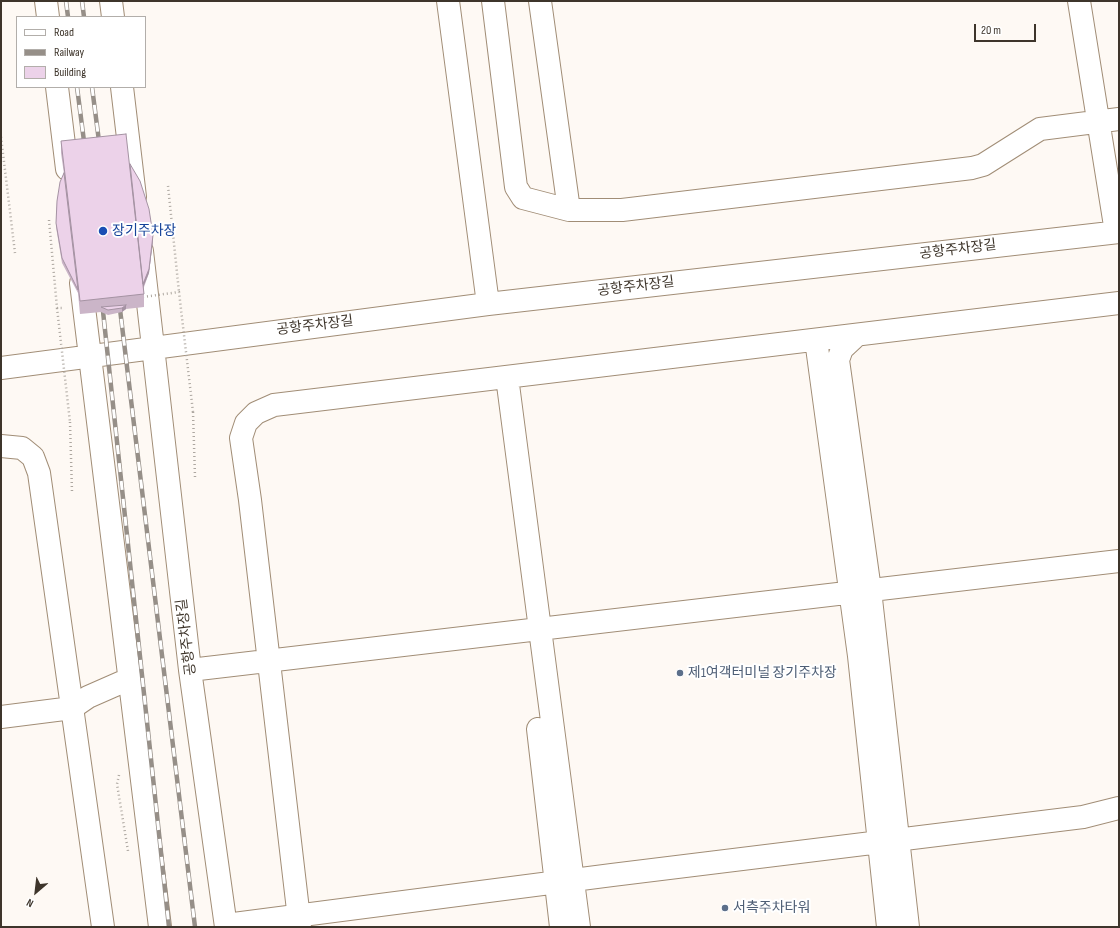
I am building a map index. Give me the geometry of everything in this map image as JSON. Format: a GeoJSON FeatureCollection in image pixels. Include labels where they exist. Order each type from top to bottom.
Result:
{"type":"FeatureCollection","features":[{"type":"Feature","properties":{"kind":"lane"},"geometry":{"type":"LineString","coordinates":[[111,1],[113,16]]}},
{"type":"Feature","properties":{"kind":"lane"},"geometry":{"type":"LineString","coordinates":[[448,1],[488,304]]}},
{"type":"Feature","properties":{"kind":"lane"},"geometry":{"type":"LineString","coordinates":[[493,1],[516,188],[523,198],[569,210],[622,210],[972,168],[983,165],[1040,129],[1108,120]]}},
{"type":"Feature","properties":{"kind":"lane"},"geometry":{"type":"LineString","coordinates":[[540,1],[569,210]]}},
{"type":"Feature","properties":{"kind":"lane"},"geometry":{"type":"LineString","coordinates":[[1080,1],[1108,120],[1117,232]]}},
{"type":"Feature","properties":{"kind":"lane"},"geometry":{"type":"LineString","coordinates":[[57,88],[69,190]]}},
{"type":"Feature","properties":{"kind":"lane","name":"공항주차장길"},"geometry":{"type":"LineString","coordinates":[[122,88],[154,347],[190,670],[226,926]]}},
{"type":"Feature","properties":{"kind":"lane","name":"공항주차장길"},"geometry":{"type":"LineString","coordinates":[[1,368],[90,355],[488,304],[1117,232]]}},
{"type":"Feature","properties":{"kind":"lane"},"geometry":{"type":"LineString","coordinates":[[78,260],[160,927]]}},
{"type":"Feature","properties":{"kind":"lane"},"geometry":{"type":"LineString","coordinates":[[299,921],[297,888],[241,438],[246,423],[256,413],[274,405],[1119,303]]}},
{"type":"Feature","properties":{"kind":"lane"},"geometry":{"type":"LineString","coordinates":[[857,335],[842,349],[838,360],[887,840],[888,927]]}},
{"type":"Feature","properties":{"kind":"lane"},"geometry":{"type":"LineString","coordinates":[[816,340],[861,591]]}},
{"type":"Feature","properties":{"kind":"lane"},"geometry":{"type":"LineString","coordinates":[[502,378],[565,882],[579,927]]}},
{"type":"Feature","properties":{"kind":"lane"},"geometry":{"type":"LineString","coordinates":[[1,446],[22,448],[33,457],[39,473],[103,927]]}},
{"type":"Feature","properties":{"kind":"lane"},"geometry":{"type":"LineString","coordinates":[[190,670],[1119,561]]}},
{"type":"Feature","properties":{"kind":"lane"},"geometry":{"type":"LineString","coordinates":[[1,717],[72,708],[88,698],[129,679]]}},
{"type":"Feature","properties":{"kind":"lane"},"geometry":{"type":"LineString","coordinates":[[226,926],[299,921],[565,882],[1082,816],[1119,808]]}},
{"type":"Feature","properties":{"kind":"lane"},"geometry":{"type":"LineString","coordinates":[[1082,816],[1097,824],[1119,821]]}},
{"type":"Feature","properties":{"kind":"lane"},"geometry":{"type":"LineString","coordinates":[[887,840],[908,927]]}},
{"type":"Feature","properties":{"kind":"lane"},"geometry":{"type":"LineString","coordinates":[[561,927],[565,882]]}},
{"type":"Feature","properties":{"kind":"path"},"geometry":{"type":"LineString","coordinates":[[1,137],[15,253]]}},
{"type":"Feature","properties":{"kind":"path"},"geometry":{"type":"LineString","coordinates":[[168,186],[193,412],[195,477]]}},
{"type":"Feature","properties":{"kind":"path"},"geometry":{"type":"LineString","coordinates":[[49,220],[70,422],[72,492]]}},
{"type":"Feature","properties":{"kind":"path"},"geometry":{"type":"LineString","coordinates":[[143,297],[179,292]]}},
{"type":"Feature","properties":{"kind":"building","name":"장기주차장"},"geometry":{"type":"Polygon","coordinates":[[[126,134],[144,294],[80,301],[61,141],[126,134]]]}},
{"type":"Feature","properties":{"kind":"building"},"geometry":{"type":"Polygon","coordinates":[[[130,164],[140,181],[149,209],[153,235],[149,269],[143,284],[130,164]]]}},
{"type":"Feature","properties":{"kind":"building"},"geometry":{"type":"Polygon","coordinates":[[[64,173],[78,290],[62,258],[56,223],[60,182],[64,173]]]}},
{"type":"Feature","properties":{"kind":"building"},"geometry":{"type":"Polygon","coordinates":[[[126,305],[122,308],[108,310],[101,307],[126,305]]]}},
{"type":"Feature","properties":{"kind":"railway"},"geometry":{"type":"LineString","coordinates":[[66,1],[68,16]]}},
{"type":"Feature","properties":{"kind":"railway"},"geometry":{"type":"LineString","coordinates":[[82,1],[84,16]]}},
{"type":"Feature","properties":{"kind":"railway"},"geometry":{"type":"LineString","coordinates":[[77,88],[85,149]]}},
{"type":"Feature","properties":{"kind":"railway"},"geometry":{"type":"LineString","coordinates":[[92,88],[100,149]]}},
{"type":"Feature","properties":{"kind":"railway"},"geometry":{"type":"LineString","coordinates":[[119,301],[195,927]]}},
{"type":"Feature","properties":{"kind":"railway"},"geometry":{"type":"LineString","coordinates":[[102,302],[169,927]]}},
{"type":"Feature","properties":{"kind":"place","name":"장기주차장"},"geometry":{"type":"Point","coordinates":[103,231]}},
{"type":"Feature","properties":{"kind":"place","name":"제1여객터미널 장기주차장"},"geometry":{"type":"Point","coordinates":[680,673]}},
{"type":"Feature","properties":{"kind":"place","name":"서측주차타워"},"geometry":{"type":"Point","coordinates":[725,908]}}]}
